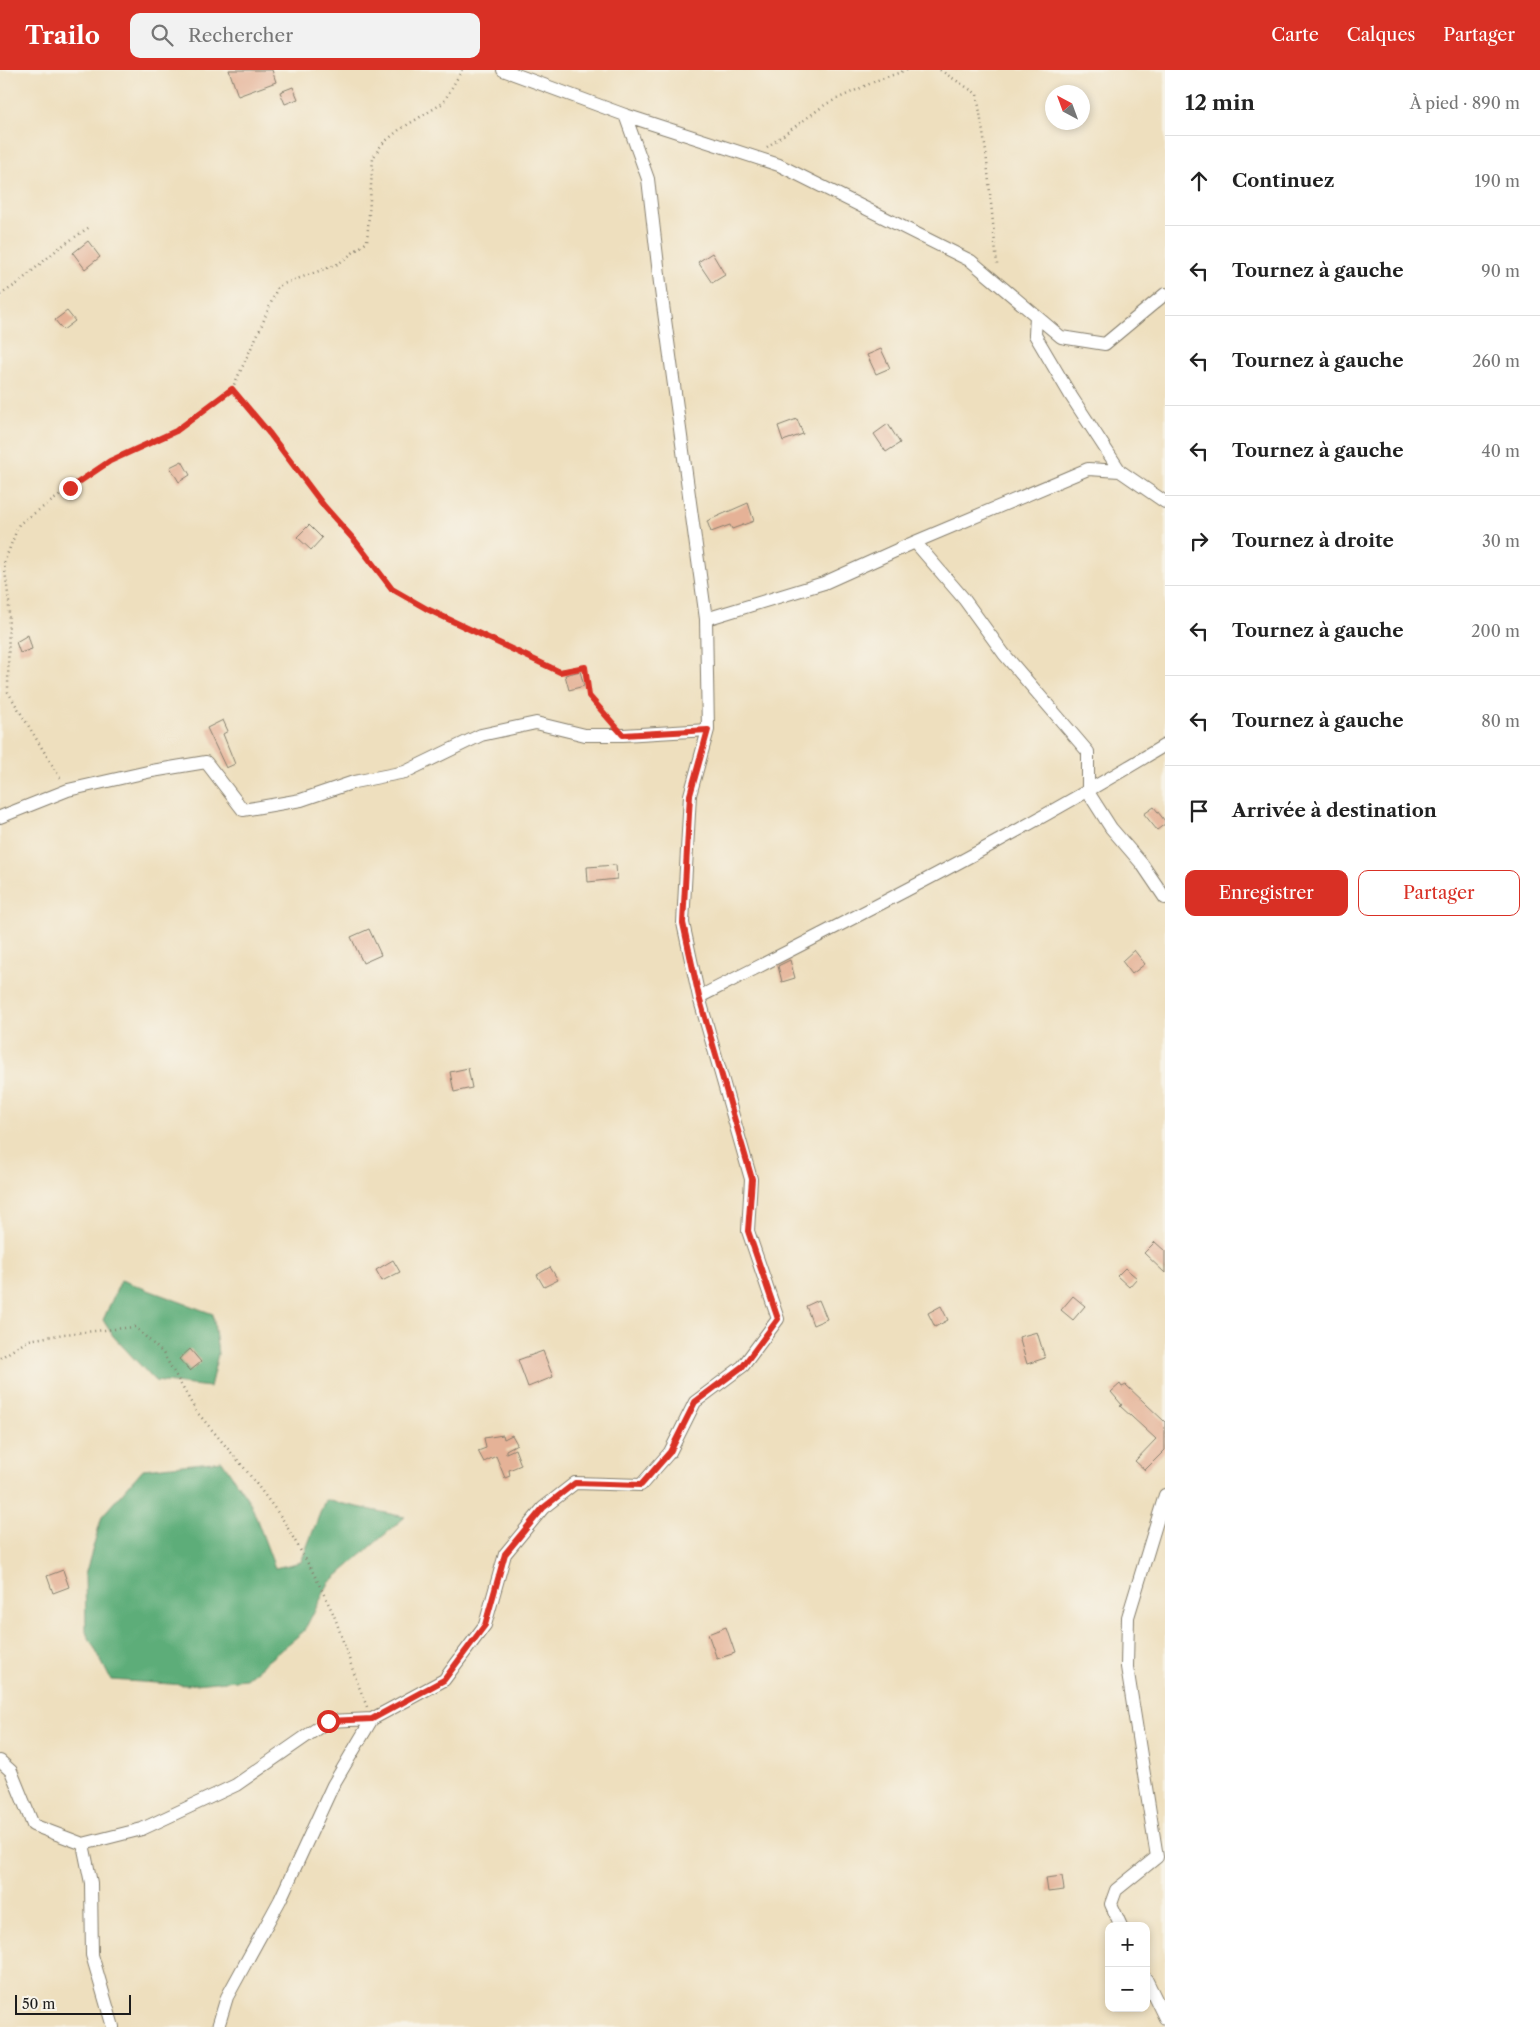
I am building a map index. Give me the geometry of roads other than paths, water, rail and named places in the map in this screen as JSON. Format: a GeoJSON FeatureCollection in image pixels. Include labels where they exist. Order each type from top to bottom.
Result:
{"type":"FeatureCollection","features":[{"type":"Feature","properties":{"kind":"street"},"geometry":{"type":"LineString","coordinates":[[503,70],[625,115],[779,165],[971,261],[1061,337],[1105,344],[1165,294]]}},
{"type":"Feature","properties":{"kind":"street"},"geometry":{"type":"LineString","coordinates":[[0,1761],[11,1771],[33,1825],[83,1844],[142,1828],[236,1785],[328,1721],[372,1719],[444,1680],[485,1625],[505,1554],[543,1508],[575,1483],[641,1485],[670,1452],[695,1402],[743,1366],[778,1319],[748,1231],[752,1179],[699,997],[683,923],[690,795],[708,730],[706,619],[660,283],[648,179],[625,115]]}},
{"type":"Feature","properties":{"kind":"street"},"geometry":{"type":"LineString","coordinates":[[1036,316],[1035,335],[1071,396],[1120,471],[1165,502]]}},
{"type":"Feature","properties":{"kind":"street"},"geometry":{"type":"LineString","coordinates":[[706,619],[824,583],[915,542],[1088,469],[1120,471]]}},
{"type":"Feature","properties":{"kind":"street"},"geometry":{"type":"LineString","coordinates":[[915,542],[964,599],[1004,654],[1088,752],[1088,792],[1111,828],[1142,864],[1165,898]]}},
{"type":"Feature","properties":{"kind":"street"},"geometry":{"type":"LineString","coordinates":[[0,817],[68,790],[152,771],[206,762],[243,810],[301,800],[354,782],[405,772],[481,734],[536,723],[585,735],[623,735],[708,730]]}},
{"type":"Feature","properties":{"kind":"street"},"geometry":{"type":"LineString","coordinates":[[699,997],[871,909],[1088,792],[1165,745]]}},
{"type":"Feature","properties":{"kind":"street"},"geometry":{"type":"LineString","coordinates":[[1120,1922],[1111,1904],[1116,1890],[1161,1854],[1127,1667],[1128,1618],[1165,1495]]}},
{"type":"Feature","properties":{"kind":"street"},"geometry":{"type":"LineString","coordinates":[[218,2027],[227,1997],[280,1900],[333,1785],[372,1719]]}},
{"type":"Feature","properties":{"kind":"street"},"geometry":{"type":"LineString","coordinates":[[83,1844],[92,1883],[92,1955],[113,2027]]}},
{"type":"Feature","properties":{"kind":"street"},"geometry":{"type":"LineString","coordinates":[[1150,1987],[1165,2018]]}}]}
